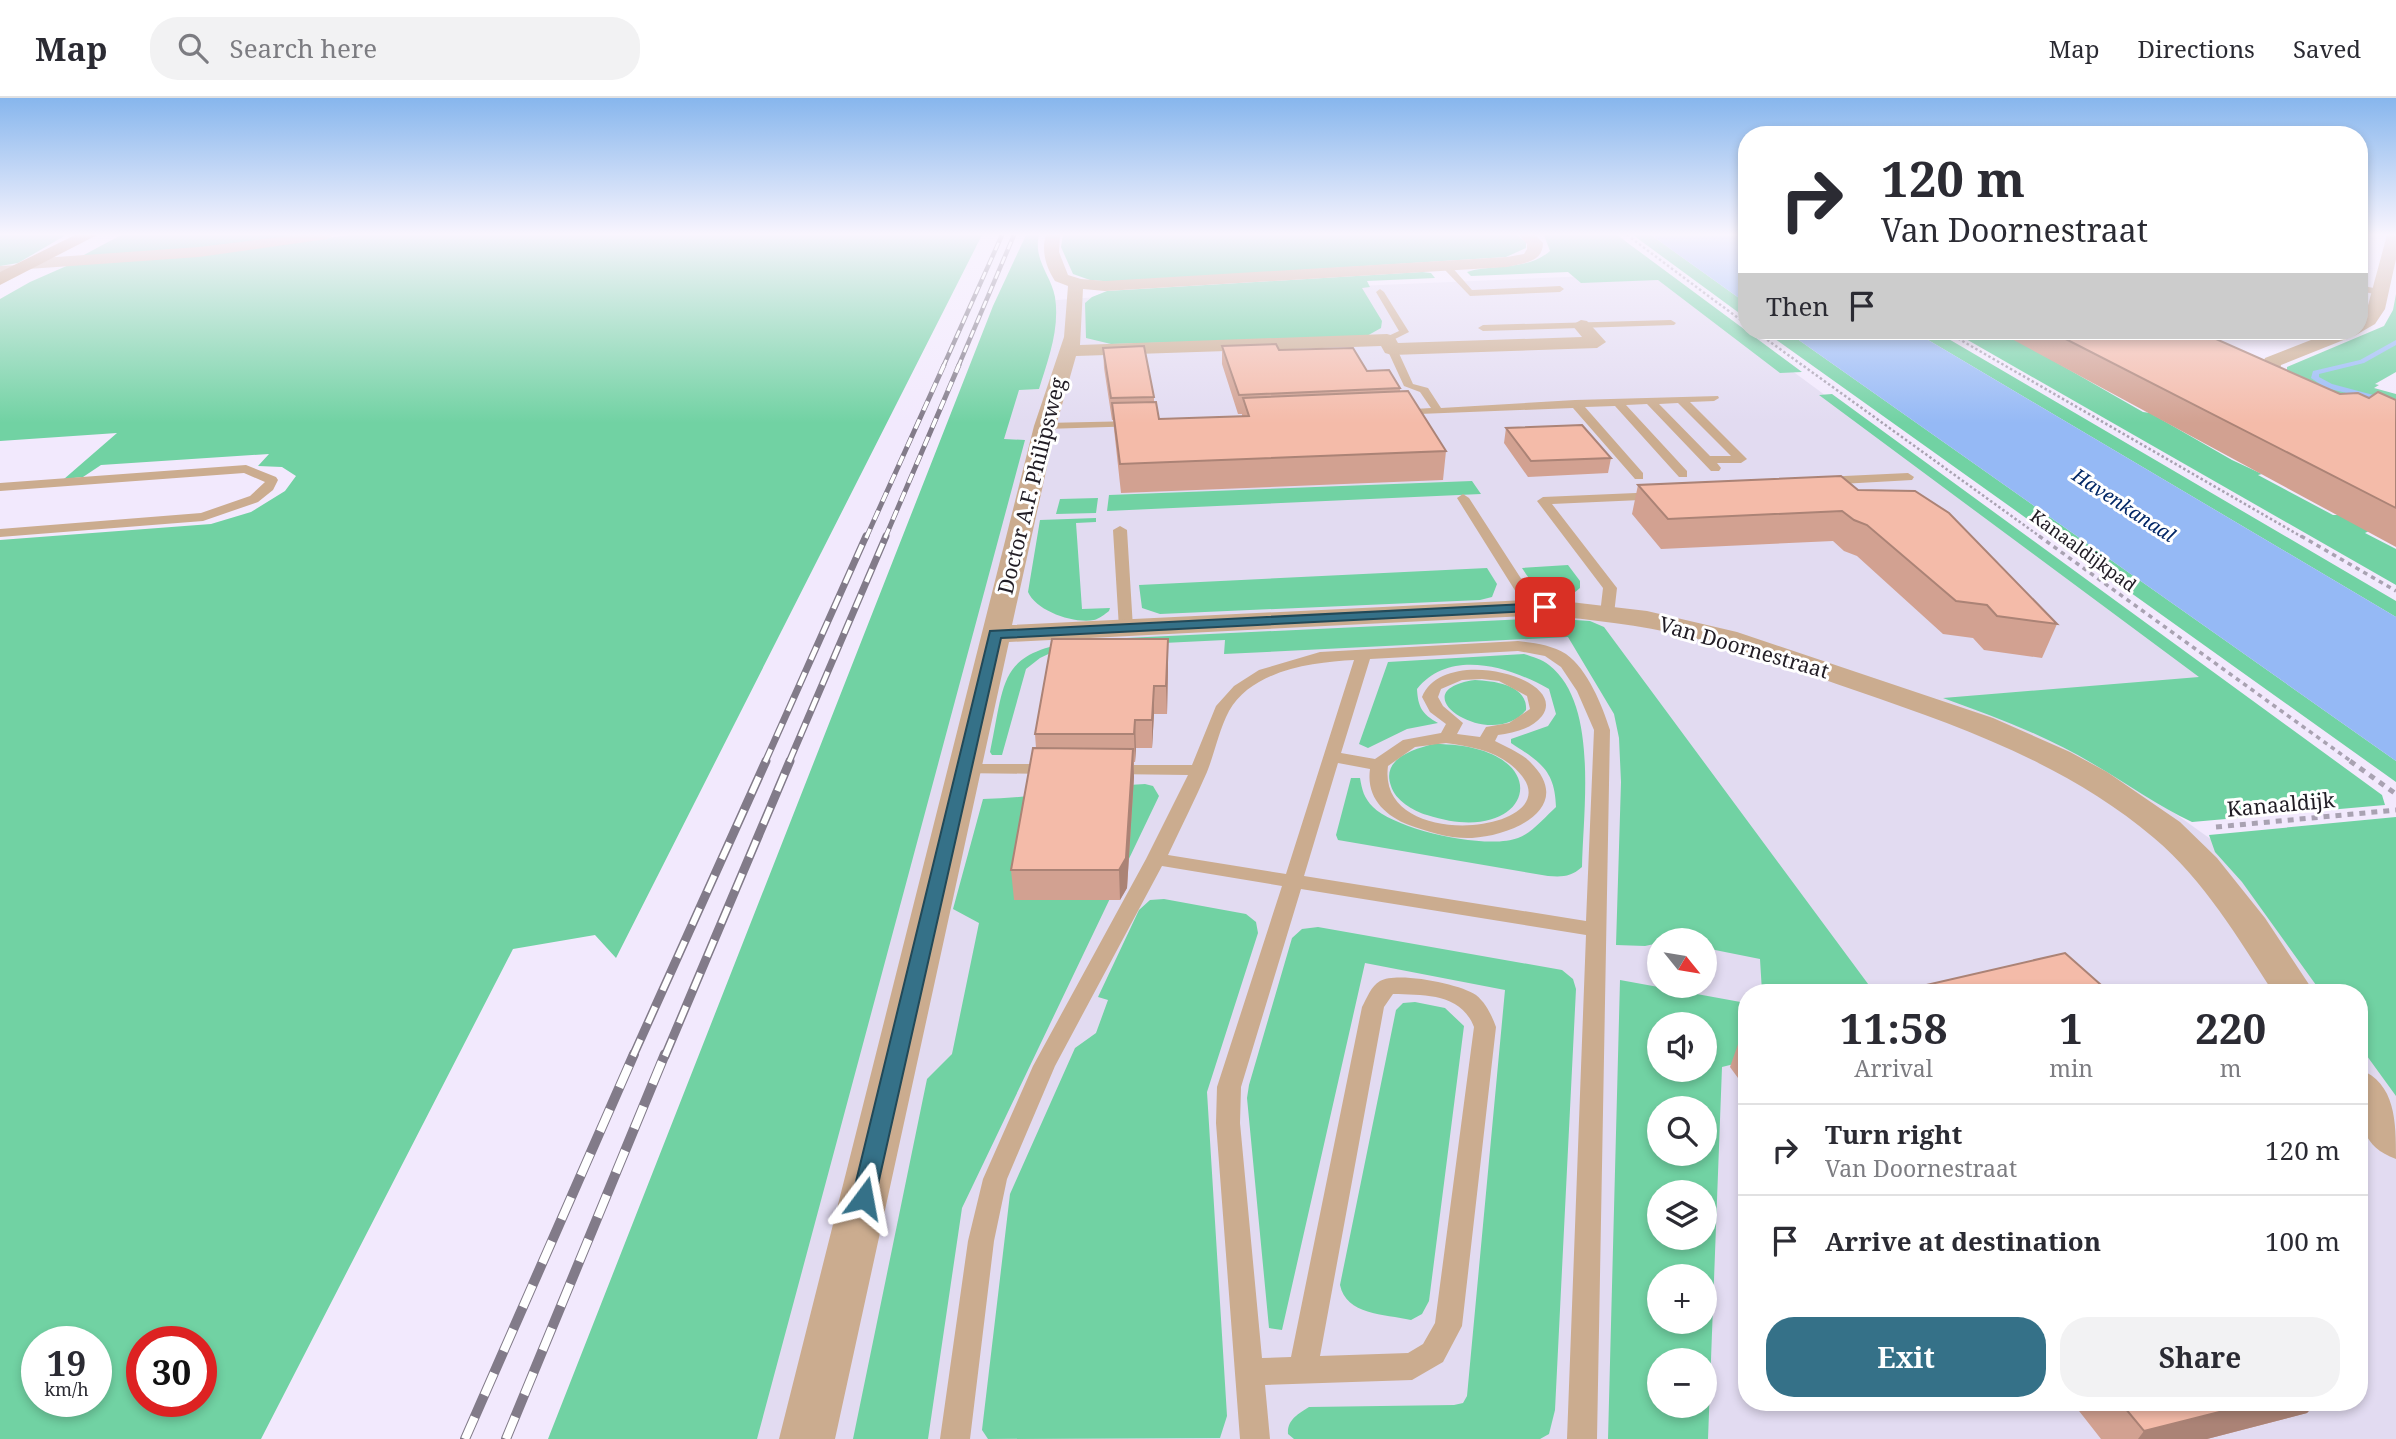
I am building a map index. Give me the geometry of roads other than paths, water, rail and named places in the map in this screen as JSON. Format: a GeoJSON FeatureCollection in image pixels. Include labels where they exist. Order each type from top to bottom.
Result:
{"type":"FeatureCollection","features":[{"type":"Feature","properties":{"kind":"street","name":"Doctor A.F. Philipsweg"},"geometry":{"type":"LineString","coordinates":[[807,1439],[1045,426],[1073,337],[1075,298]]}},
{"type":"Feature","properties":{"kind":"street"},"geometry":{"type":"LineString","coordinates":[[2368,316],[2376,309],[2379,298]]}},
{"type":"Feature","properties":{"kind":"street","name":"Doctor A.F. Philipsweg"},"geometry":{"type":"LineString","coordinates":[[1067,351],[1597,342],[1581,325]]}},
{"type":"Feature","properties":{"kind":"street"},"geometry":{"type":"LineString","coordinates":[[2321,395],[2276,377],[2270,367],[2272,362],[2327,340]]}},
{"type":"Feature","properties":{"kind":"street","name":"Van Doornestraat"},"geometry":{"type":"LineString","coordinates":[[995,634],[1533,608],[1607,614],[1709,633],[1976,721],[2032,744],[2082,771],[2169,831],[2226,892],[2289,984]]}},
{"type":"Feature","properties":{"kind":"street"},"geometry":{"type":"LineString","coordinates":[[2368,1099],[2396,1140]]}},
{"type":"Feature","properties":{"kind":"lane"},"geometry":{"type":"LineString","coordinates":[[1383,298],[1404,332],[1389,345],[1409,386],[1424,390],[1437,411]]}},
{"type":"Feature","properties":{"kind":"lane"},"geometry":{"type":"LineString","coordinates":[[1483,328],[1671,323]]}},
{"type":"Feature","properties":{"kind":"lane"},"geometry":{"type":"LineString","coordinates":[[1390,414],[1714,398]]}},
{"type":"Feature","properties":{"kind":"lane"},"geometry":{"type":"LineString","coordinates":[[1680,399],[1741,458],[1708,460]]}},
{"type":"Feature","properties":{"kind":"lane"},"geometry":{"type":"LineString","coordinates":[[1649,400],[1718,471]]}},
{"type":"Feature","properties":{"kind":"lane"},"geometry":{"type":"LineString","coordinates":[[1617,402],[1684,474]]}},
{"type":"Feature","properties":{"kind":"lane"},"geometry":{"type":"LineString","coordinates":[[1575,404],[1639,476]]}},
{"type":"Feature","properties":{"kind":"lane"},"geometry":{"type":"LineString","coordinates":[[1045,426],[1143,424]]}},
{"type":"Feature","properties":{"kind":"lane"},"geometry":{"type":"LineString","coordinates":[[0,487],[246,469],[272,480],[269,487],[254,499],[203,517],[0,533]]}},
{"type":"Feature","properties":{"kind":"lane"},"geometry":{"type":"LineString","coordinates":[[1805,482],[1908,477]]}},
{"type":"Feature","properties":{"kind":"lane"},"geometry":{"type":"LineString","coordinates":[[1607,614],[1610,588],[1543,501],[1680,495]]}},
{"type":"Feature","properties":{"kind":"lane"},"geometry":{"type":"LineString","coordinates":[[1463,498],[1533,608]]}},
{"type":"Feature","properties":{"kind":"lane"},"geometry":{"type":"LineString","coordinates":[[1120,530],[1126,628]]}},
{"type":"Feature","properties":{"kind":"lane"},"geometry":{"type":"LineString","coordinates":[[955,1439],[981,1241],[995,1179],[1044,1066],[1156,859],[1199,770],[1222,709],[1246,684],[1265,673],[1300,661],[1364,653],[1518,646],[1538,648],[1564,660],[1593,707],[1602,730],[1582,1439]]}},
{"type":"Feature","properties":{"kind":"lane"},"geometry":{"type":"LineString","coordinates":[[1255,1439],[1228,1123],[1229,1087],[1364,653]]}},
{"type":"Feature","properties":{"kind":"lane"},"geometry":{"type":"LineString","coordinates":[[1450,730],[1433,707],[1430,696],[1433,687],[1456,674],[1491,674],[1524,685],[1534,694],[1538,703],[1538,712],[1532,720],[1513,729],[1489,737],[1450,730],[1410,742],[1391,752],[1379,765],[1376,781],[1382,797],[1396,812],[1443,831],[1470,834],[1495,831],[1517,823],[1532,812],[1539,797],[1537,782],[1528,768],[1489,737]]}},
{"type":"Feature","properties":{"kind":"lane"},"geometry":{"type":"LineString","coordinates":[[1332,757],[1379,765]]}},
{"type":"Feature","properties":{"kind":"lane"},"geometry":{"type":"LineString","coordinates":[[964,769],[1071,769]]}},
{"type":"Feature","properties":{"kind":"lane"},"geometry":{"type":"LineString","coordinates":[[1097,769],[1199,770]]}},
{"type":"Feature","properties":{"kind":"lane"},"geometry":{"type":"LineString","coordinates":[[1156,859],[1596,930]]}},
{"type":"Feature","properties":{"kind":"lane"},"geometry":{"type":"LineString","coordinates":[[1250,1372],[1412,1366],[1433,1353],[1448,1325],[1485,1027],[1479,1012],[1466,999],[1452,994],[1388,986],[1380,993],[1373,1007],[1303,1369]]}},
{"type":"Feature","properties":{"kind":"water","name":"Havenkanaal"},"geometry":{"type":"Polygon","coordinates":[[[1799,340],[1928,340],[2396,617],[2396,761],[1799,340]]]}},
{"type":"Feature","properties":{"kind":"waterway"},"geometry":{"type":"LineString","coordinates":[[2396,342],[2362,362],[2316,373],[2315,378],[2329,386],[2396,403]]}},
{"type":"Feature","properties":{"kind":"railway"},"geometry":{"type":"LineString","coordinates":[[943,367],[974,298]]}},
{"type":"Feature","properties":{"kind":"railway"},"geometry":{"type":"LineString","coordinates":[[958,367],[987,298]]}},
{"type":"Feature","properties":{"kind":"railway"},"geometry":{"type":"LineString","coordinates":[[866,538],[944,365]]}},
{"type":"Feature","properties":{"kind":"railway"},"geometry":{"type":"LineString","coordinates":[[885,538],[959,365]]}},
{"type":"Feature","properties":{"kind":"railway"},"geometry":{"type":"LineString","coordinates":[[765,762],[866,536]]}},
{"type":"Feature","properties":{"kind":"railway"},"geometry":{"type":"LineString","coordinates":[[789,762],[886,536]]}},
{"type":"Feature","properties":{"kind":"railway"},"geometry":{"type":"LineString","coordinates":[[633,1056],[766,761]]}},
{"type":"Feature","properties":{"kind":"railway"},"geometry":{"type":"LineString","coordinates":[[665,1056],[790,761]]}},
{"type":"Feature","properties":{"kind":"railway"},"geometry":{"type":"LineString","coordinates":[[465,1439],[634,1054]]}},
{"type":"Feature","properties":{"kind":"railway"},"geometry":{"type":"LineString","coordinates":[[506,1439],[665,1054]]}}]}
